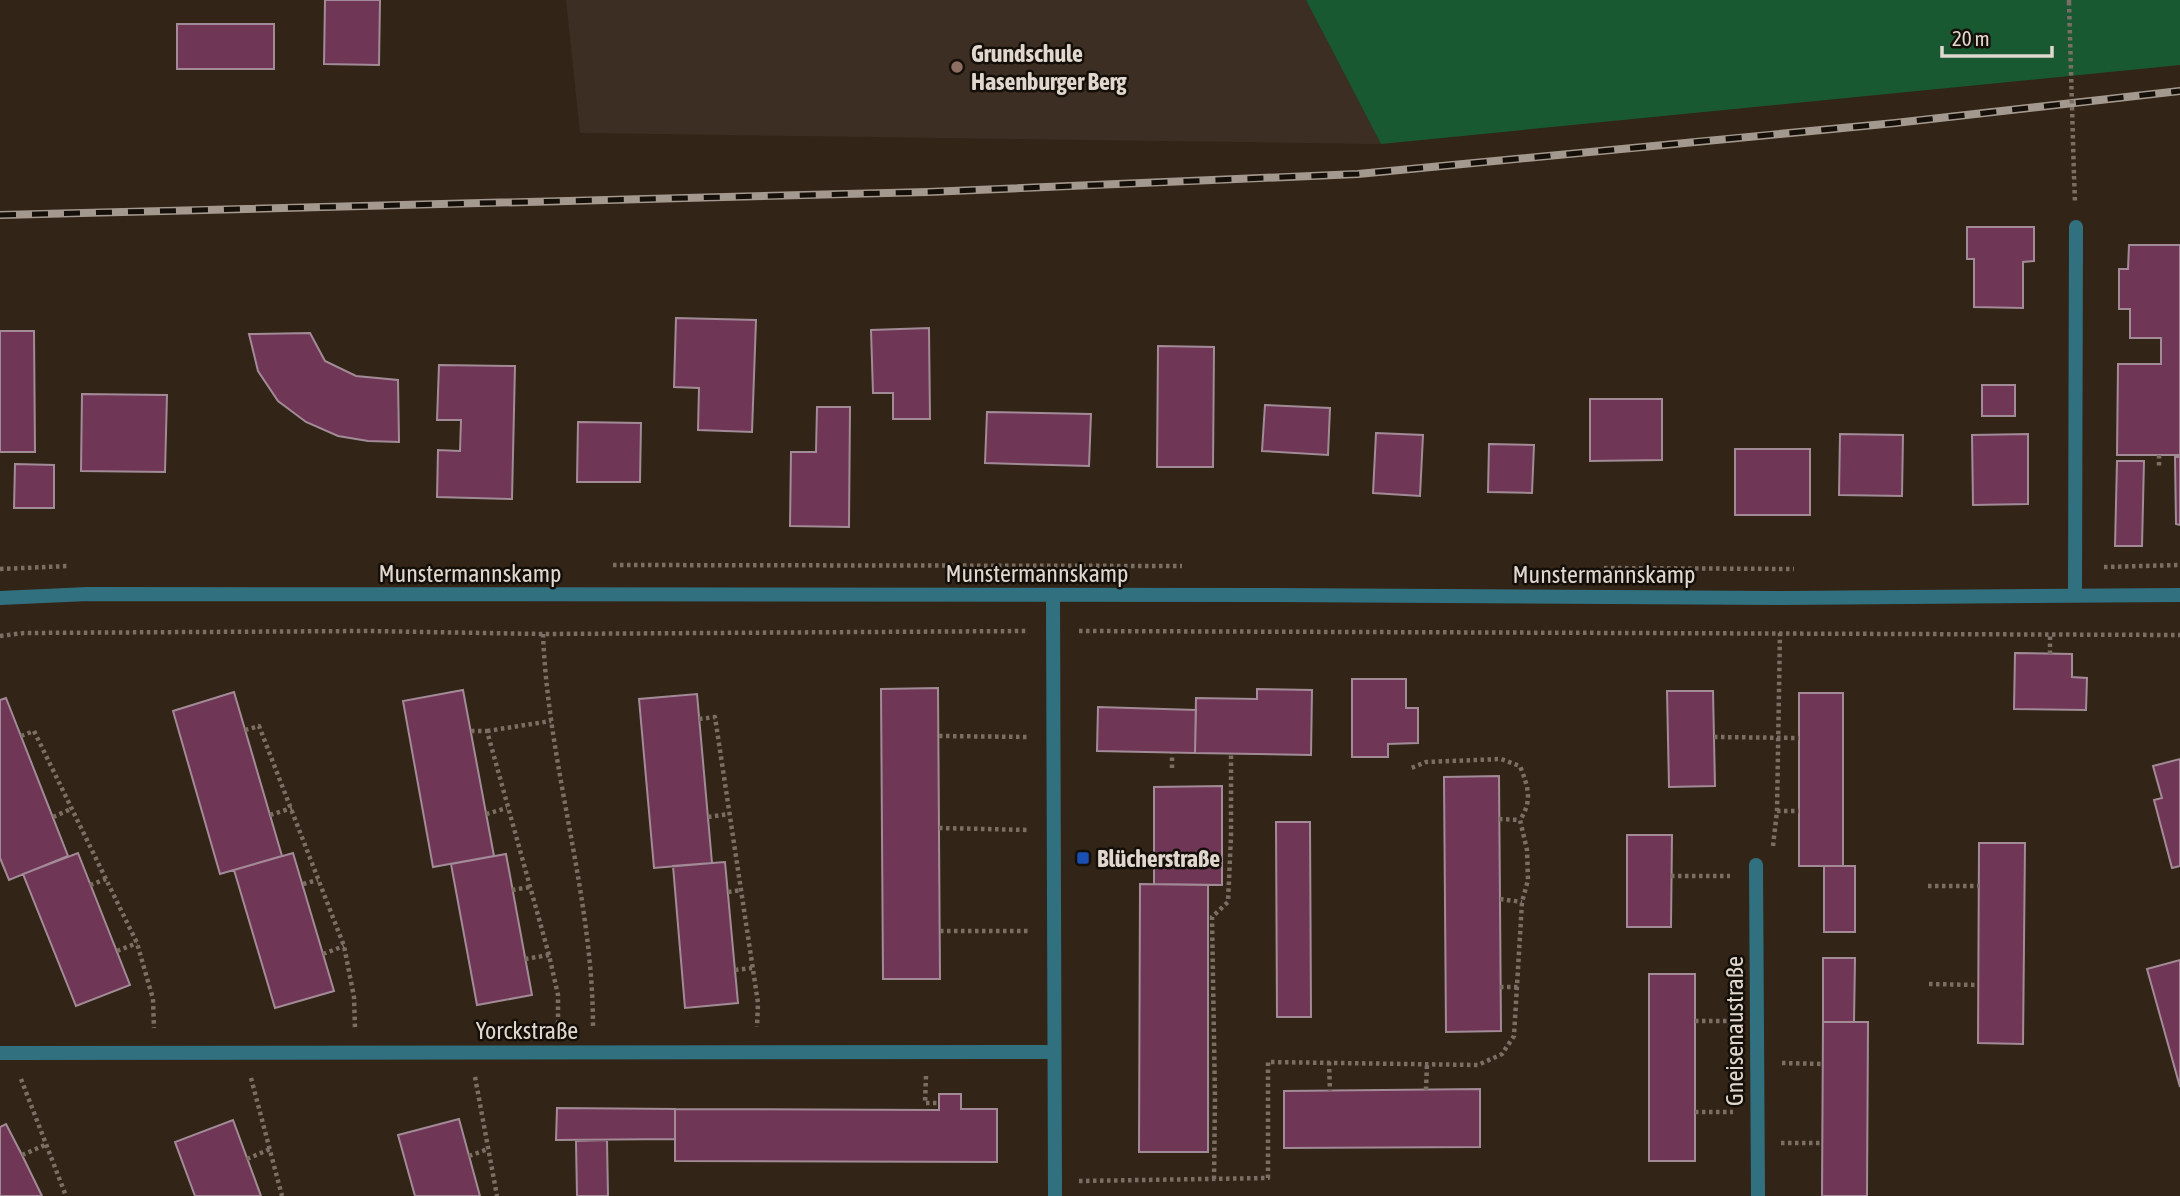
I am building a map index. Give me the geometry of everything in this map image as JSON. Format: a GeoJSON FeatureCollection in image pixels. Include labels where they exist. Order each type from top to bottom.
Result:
{"type":"FeatureCollection","features":[{"type":"Feature","properties":{"kind":"street"},"geometry":{"type":"LineString","coordinates":[[2075,595],[2076,228]]}},
{"type":"Feature","properties":{"kind":"street","name":"Munstermannskamp"},"geometry":{"type":"LineString","coordinates":[[0,598],[88,594],[1780,598],[2180,595]]}},
{"type":"Feature","properties":{"kind":"street"},"geometry":{"type":"LineString","coordinates":[[1053,596],[1055,1189]]}},
{"type":"Feature","properties":{"kind":"street","name":"Gneisenaustraße"},"geometry":{"type":"LineString","coordinates":[[1756,871],[1758,1196]]}},
{"type":"Feature","properties":{"kind":"street","name":"Yorckstraße"},"geometry":{"type":"LineString","coordinates":[[5,1054],[1054,1052]]}},
{"type":"Feature","properties":{"kind":"path"},"geometry":{"type":"LineString","coordinates":[[2069,1],[2074,176]]}},
{"type":"Feature","properties":{"kind":"path"},"geometry":{"type":"LineString","coordinates":[[2159,455],[2159,466]]}},
{"type":"Feature","properties":{"kind":"path"},"geometry":{"type":"LineString","coordinates":[[2074,569],[2123,565],[2180,565]]}},
{"type":"Feature","properties":{"kind":"path"},"geometry":{"type":"LineString","coordinates":[[0,636],[24,633],[367,631],[543,634],[1053,631],[2180,635]]}},
{"type":"Feature","properties":{"kind":"path"},"geometry":{"type":"LineString","coordinates":[[1671,876],[1756,871],[1775,844],[1780,633]]}},
{"type":"Feature","properties":{"kind":"path"},"geometry":{"type":"LineString","coordinates":[[543,634],[551,721],[585,928],[593,1003],[593,1053]]}},
{"type":"Feature","properties":{"kind":"path"},"geometry":{"type":"LineString","coordinates":[[2050,635],[2050,654]]}},
{"type":"Feature","properties":{"kind":"path"},"geometry":{"type":"LineString","coordinates":[[699,719],[715,718],[758,1003],[756,1053]]}},
{"type":"Feature","properties":{"kind":"path"},"geometry":{"type":"LineString","coordinates":[[471,730],[487,731],[551,721]]}},
{"type":"Feature","properties":{"kind":"path"},"geometry":{"type":"LineString","coordinates":[[245,730],[260,726],[344,946],[354,997],[355,1053]]}},
{"type":"Feature","properties":{"kind":"path"},"geometry":{"type":"LineString","coordinates":[[21,736],[34,731],[137,943],[153,999],[154,1054]]}},
{"type":"Feature","properties":{"kind":"path"},"geometry":{"type":"LineString","coordinates":[[487,731],[558,995],[558,1053]]}},
{"type":"Feature","properties":{"kind":"path"},"geometry":{"type":"LineString","coordinates":[[939,736],[1053,737]]}},
{"type":"Feature","properties":{"kind":"path"},"geometry":{"type":"LineString","coordinates":[[1714,737],[1799,738]]}},
{"type":"Feature","properties":{"kind":"path"},"geometry":{"type":"LineString","coordinates":[[1172,752],[1172,768]]}},
{"type":"Feature","properties":{"kind":"path"},"geometry":{"type":"LineString","coordinates":[[1214,1178],[1215,1099],[1210,953],[1212,917],[1228,902],[1231,754]]}},
{"type":"Feature","properties":{"kind":"path"},"geometry":{"type":"LineString","coordinates":[[1055,1189],[1214,1178],[1268,1178],[1268,1062],[1478,1065],[1502,1054],[1514,1036],[1522,902],[1527,870],[1527,850],[1520,820],[1528,809],[1528,787],[1520,766],[1501,759],[1426,762],[1409,769]]}},
{"type":"Feature","properties":{"kind":"path"},"geometry":{"type":"LineString","coordinates":[[270,815],[292,808]]}},
{"type":"Feature","properties":{"kind":"path"},"geometry":{"type":"LineString","coordinates":[[486,814],[507,808]]}},
{"type":"Feature","properties":{"kind":"path"},"geometry":{"type":"LineString","coordinates":[[53,817],[71,809]]}},
{"type":"Feature","properties":{"kind":"path"},"geometry":{"type":"LineString","coordinates":[[1777,811],[1799,811]]}},
{"type":"Feature","properties":{"kind":"path"},"geometry":{"type":"LineString","coordinates":[[708,817],[729,814]]}},
{"type":"Feature","properties":{"kind":"path"},"geometry":{"type":"LineString","coordinates":[[1499,819],[1520,820]]}},
{"type":"Feature","properties":{"kind":"path"},"geometry":{"type":"LineString","coordinates":[[939,828],[1054,831]]}},
{"type":"Feature","properties":{"kind":"path"},"geometry":{"type":"LineString","coordinates":[[1222,836],[1231,836]]}},
{"type":"Feature","properties":{"kind":"path"},"geometry":{"type":"LineString","coordinates":[[90,885],[106,879]]}},
{"type":"Feature","properties":{"kind":"path"},"geometry":{"type":"LineString","coordinates":[[303,884],[318,880]]}},
{"type":"Feature","properties":{"kind":"path"},"geometry":{"type":"LineString","coordinates":[[1928,886],[1979,886]]}},
{"type":"Feature","properties":{"kind":"path"},"geometry":{"type":"LineString","coordinates":[[512,890],[530,887]]}},
{"type":"Feature","properties":{"kind":"path"},"geometry":{"type":"LineString","coordinates":[[728,892],[741,890]]}},
{"type":"Feature","properties":{"kind":"path"},"geometry":{"type":"LineString","coordinates":[[1500,899],[1522,902]]}},
{"type":"Feature","properties":{"kind":"path"},"geometry":{"type":"LineString","coordinates":[[940,931],[1054,931]]}},
{"type":"Feature","properties":{"kind":"path"},"geometry":{"type":"LineString","coordinates":[[117,951],[137,943]]}},
{"type":"Feature","properties":{"kind":"path"},"geometry":{"type":"LineString","coordinates":[[323,954],[344,946]]}},
{"type":"Feature","properties":{"kind":"path"},"geometry":{"type":"LineString","coordinates":[[525,959],[549,955]]}},
{"type":"Feature","properties":{"kind":"path"},"geometry":{"type":"LineString","coordinates":[[735,970],[752,968]]}},
{"type":"Feature","properties":{"kind":"path"},"geometry":{"type":"LineString","coordinates":[[1929,984],[1978,985]]}},
{"type":"Feature","properties":{"kind":"path"},"geometry":{"type":"LineString","coordinates":[[1500,986],[1518,988]]}},
{"type":"Feature","properties":{"kind":"path"},"geometry":{"type":"LineString","coordinates":[[1695,1021],[1757,1021]]}},
{"type":"Feature","properties":{"kind":"path"},"geometry":{"type":"LineString","coordinates":[[927,1052],[925,1102],[939,1103]]}},
{"type":"Feature","properties":{"kind":"path"},"geometry":{"type":"LineString","coordinates":[[244,1053],[282,1196]]}},
{"type":"Feature","properties":{"kind":"path"},"geometry":{"type":"LineString","coordinates":[[471,1053],[498,1196]]}},
{"type":"Feature","properties":{"kind":"path"},"geometry":{"type":"LineString","coordinates":[[5,1054],[66,1196]]}},
{"type":"Feature","properties":{"kind":"path"},"geometry":{"type":"LineString","coordinates":[[1329,1062],[1330,1091]]}},
{"type":"Feature","properties":{"kind":"path"},"geometry":{"type":"LineString","coordinates":[[1757,1063],[1823,1064]]}},
{"type":"Feature","properties":{"kind":"path"},"geometry":{"type":"LineString","coordinates":[[1426,1090],[1427,1064]]}},
{"type":"Feature","properties":{"kind":"path"},"geometry":{"type":"LineString","coordinates":[[1208,1098],[1215,1099]]}},
{"type":"Feature","properties":{"kind":"path"},"geometry":{"type":"LineString","coordinates":[[1695,1112],[1757,1112]]}},
{"type":"Feature","properties":{"kind":"path"},"geometry":{"type":"LineString","coordinates":[[1758,1143],[1822,1143]]}},
{"type":"Feature","properties":{"kind":"path"},"geometry":{"type":"LineString","coordinates":[[22,1155],[45,1145]]}},
{"type":"Feature","properties":{"kind":"path"},"geometry":{"type":"LineString","coordinates":[[247,1159],[270,1149]]}},
{"type":"Feature","properties":{"kind":"path"},"geometry":{"type":"LineString","coordinates":[[469,1156],[488,1149]]}},
{"type":"Feature","properties":{"kind":"shaded area","name":"Grundschule Hasenburger Berg"},"geometry":{"type":"Polygon","coordinates":[[[566,0],[1306,0],[1381,144],[580,133],[566,0]]]}},
{"type":"Feature","properties":{"kind":"green space"},"geometry":{"type":"Polygon","coordinates":[[[1306,0],[2180,0],[2180,65],[1381,144],[1306,0]]]}},
{"type":"Feature","properties":{"kind":"building"},"geometry":{"type":"Polygon","coordinates":[[[325,0],[380,0],[379,65],[324,64],[325,0]]]}},
{"type":"Feature","properties":{"kind":"building"},"geometry":{"type":"Polygon","coordinates":[[[177,24],[274,24],[274,69],[177,69],[177,24]]]}},
{"type":"Feature","properties":{"kind":"building"},"geometry":{"type":"Polygon","coordinates":[[[1967,227],[2034,227],[2034,261],[2023,262],[2023,308],[1974,307],[1974,259],[1967,259],[1967,227]]]}},
{"type":"Feature","properties":{"kind":"building"},"geometry":{"type":"Polygon","coordinates":[[[2129,245],[2180,245],[2180,455],[2117,455],[2118,364],[2161,364],[2161,338],[2130,338],[2130,309],[2119,309],[2119,269],[2128,269],[2129,245]]]}},
{"type":"Feature","properties":{"kind":"building"},"geometry":{"type":"Polygon","coordinates":[[[676,318],[756,320],[752,432],[698,430],[699,388],[674,387],[676,318]]]}},
{"type":"Feature","properties":{"kind":"building"},"geometry":{"type":"Polygon","coordinates":[[[929,328],[930,419],[893,419],[893,393],[873,393],[871,330],[929,328]]]}},
{"type":"Feature","properties":{"kind":"building"},"geometry":{"type":"Polygon","coordinates":[[[0,331],[34,331],[35,452],[0,452],[0,331]]]}},
{"type":"Feature","properties":{"kind":"building"},"geometry":{"type":"Polygon","coordinates":[[[310,333],[325,361],[356,376],[398,380],[399,442],[338,436],[306,422],[278,401],[258,371],[249,334],[310,333]]]}},
{"type":"Feature","properties":{"kind":"building"},"geometry":{"type":"Polygon","coordinates":[[[1158,346],[1214,347],[1213,467],[1157,467],[1158,346]]]}},
{"type":"Feature","properties":{"kind":"building"},"geometry":{"type":"Polygon","coordinates":[[[439,365],[515,366],[512,499],[437,497],[438,450],[460,451],[461,420],[437,420],[439,365]]]}},
{"type":"Feature","properties":{"kind":"building"},"geometry":{"type":"Polygon","coordinates":[[[1982,385],[2015,385],[2015,416],[1982,416],[1982,385]]]}},
{"type":"Feature","properties":{"kind":"building"},"geometry":{"type":"Polygon","coordinates":[[[82,394],[167,395],[165,472],[81,471],[82,394]]]}},
{"type":"Feature","properties":{"kind":"building"},"geometry":{"type":"Polygon","coordinates":[[[1590,399],[1662,399],[1662,460],[1590,461],[1590,399]]]}},
{"type":"Feature","properties":{"kind":"building"},"geometry":{"type":"Polygon","coordinates":[[[1265,405],[1330,408],[1328,455],[1262,451],[1265,405]]]}},
{"type":"Feature","properties":{"kind":"building"},"geometry":{"type":"Polygon","coordinates":[[[817,407],[850,407],[849,527],[790,526],[791,452],[816,452],[817,407]]]}},
{"type":"Feature","properties":{"kind":"building"},"geometry":{"type":"Polygon","coordinates":[[[987,412],[1091,414],[1089,466],[985,463],[987,412]]]}},
{"type":"Feature","properties":{"kind":"building"},"geometry":{"type":"Polygon","coordinates":[[[578,422],[641,423],[640,482],[577,482],[578,422]]]}},
{"type":"Feature","properties":{"kind":"building"},"geometry":{"type":"Polygon","coordinates":[[[1376,433],[1423,435],[1420,496],[1373,493],[1376,433]]]}},
{"type":"Feature","properties":{"kind":"building"},"geometry":{"type":"Polygon","coordinates":[[[1840,434],[1903,435],[1902,496],[1839,495],[1840,434]]]}},
{"type":"Feature","properties":{"kind":"building"},"geometry":{"type":"Polygon","coordinates":[[[2028,434],[2028,504],[1973,505],[1972,435],[2028,434]]]}},
{"type":"Feature","properties":{"kind":"building"},"geometry":{"type":"Polygon","coordinates":[[[1489,444],[1534,445],[1532,493],[1488,492],[1489,444]]]}},
{"type":"Feature","properties":{"kind":"building"},"geometry":{"type":"Polygon","coordinates":[[[1735,449],[1810,449],[1810,515],[1735,515],[1735,449]]]}},
{"type":"Feature","properties":{"kind":"building"},"geometry":{"type":"Polygon","coordinates":[[[2175,457],[2180,457],[2180,525],[2176,524],[2175,457]]]}},
{"type":"Feature","properties":{"kind":"building"},"geometry":{"type":"Polygon","coordinates":[[[2117,461],[2144,461],[2142,546],[2115,546],[2117,461]]]}},
{"type":"Feature","properties":{"kind":"building"},"geometry":{"type":"Polygon","coordinates":[[[15,464],[54,465],[54,508],[14,508],[15,464]]]}},
{"type":"Feature","properties":{"kind":"building"},"geometry":{"type":"Polygon","coordinates":[[[2015,653],[2072,654],[2072,677],[2087,678],[2086,710],[2014,709],[2015,653]]]}},
{"type":"Feature","properties":{"kind":"building"},"geometry":{"type":"Polygon","coordinates":[[[1352,679],[1406,679],[1406,708],[1418,708],[1418,743],[1388,744],[1388,757],[1352,757],[1352,679]]]}},
{"type":"Feature","properties":{"kind":"building"},"geometry":{"type":"Polygon","coordinates":[[[938,688],[940,979],[883,979],[881,689],[938,688]]]}},
{"type":"Feature","properties":{"kind":"building"},"geometry":{"type":"Polygon","coordinates":[[[1257,689],[1312,690],[1311,755],[1195,753],[1196,698],[1257,699],[1257,689]]]}},
{"type":"Feature","properties":{"kind":"building"},"geometry":{"type":"Polygon","coordinates":[[[463,690],[494,856],[433,867],[403,701],[463,690]]]}},
{"type":"Feature","properties":{"kind":"building"},"geometry":{"type":"Polygon","coordinates":[[[1667,691],[1713,691],[1715,786],[1669,787],[1667,691]]]}},
{"type":"Feature","properties":{"kind":"building"},"geometry":{"type":"Polygon","coordinates":[[[234,692],[282,856],[220,874],[173,711],[234,692]]]}},
{"type":"Feature","properties":{"kind":"building"},"geometry":{"type":"Polygon","coordinates":[[[1799,693],[1843,693],[1843,866],[1799,866],[1799,693]]]}},
{"type":"Feature","properties":{"kind":"building"},"geometry":{"type":"Polygon","coordinates":[[[697,694],[712,863],[654,868],[639,699],[697,694]]]}},
{"type":"Feature","properties":{"kind":"building"},"geometry":{"type":"Polygon","coordinates":[[[6,698],[68,856],[9,880],[0,858],[0,700],[6,698]]]}},
{"type":"Feature","properties":{"kind":"building"},"geometry":{"type":"Polygon","coordinates":[[[1098,707],[1196,710],[1195,753],[1097,751],[1098,707]]]}},
{"type":"Feature","properties":{"kind":"building"},"geometry":{"type":"Polygon","coordinates":[[[2180,759],[2180,866],[2172,868],[2154,800],[2162,798],[2153,766],[2180,759]]]}},
{"type":"Feature","properties":{"kind":"building"},"geometry":{"type":"Polygon","coordinates":[[[1499,776],[1501,1031],[1446,1032],[1444,777],[1499,776]]]}},
{"type":"Feature","properties":{"kind":"building"},"geometry":{"type":"Polygon","coordinates":[[[1222,786],[1222,885],[1154,884],[1154,787],[1222,786]]]}},
{"type":"Feature","properties":{"kind":"building"},"geometry":{"type":"Polygon","coordinates":[[[1276,822],[1310,822],[1311,1017],[1277,1017],[1276,822]]]}},
{"type":"Feature","properties":{"kind":"building"},"geometry":{"type":"Polygon","coordinates":[[[1627,835],[1672,835],[1671,927],[1627,927],[1627,835]]]}},
{"type":"Feature","properties":{"kind":"building"},"geometry":{"type":"Polygon","coordinates":[[[1979,843],[2025,843],[2023,1044],[1978,1043],[1979,843]]]}},
{"type":"Feature","properties":{"kind":"building"},"geometry":{"type":"Polygon","coordinates":[[[78,853],[130,985],[76,1006],[23,874],[78,853]]]}},
{"type":"Feature","properties":{"kind":"building"},"geometry":{"type":"Polygon","coordinates":[[[293,853],[334,991],[275,1008],[234,870],[293,853]]]}},
{"type":"Feature","properties":{"kind":"building"},"geometry":{"type":"Polygon","coordinates":[[[506,854],[532,995],[477,1005],[451,864],[506,854]]]}},
{"type":"Feature","properties":{"kind":"building"},"geometry":{"type":"Polygon","coordinates":[[[725,862],[738,1003],[685,1008],[673,866],[725,862]]]}},
{"type":"Feature","properties":{"kind":"building"},"geometry":{"type":"Polygon","coordinates":[[[1824,866],[1855,866],[1855,932],[1824,932],[1824,866]]]}},
{"type":"Feature","properties":{"kind":"building"},"geometry":{"type":"Polygon","coordinates":[[[1140,884],[1208,885],[1208,1152],[1139,1152],[1140,884]]]}},
{"type":"Feature","properties":{"kind":"building"},"geometry":{"type":"Polygon","coordinates":[[[1823,958],[1855,958],[1854,1022],[1823,1022],[1823,958]]]}},
{"type":"Feature","properties":{"kind":"building"},"geometry":{"type":"Polygon","coordinates":[[[2180,960],[2180,1087],[2147,969],[2180,960]]]}},
{"type":"Feature","properties":{"kind":"building"},"geometry":{"type":"Polygon","coordinates":[[[1649,974],[1695,974],[1695,1161],[1649,1161],[1649,974]]]}},
{"type":"Feature","properties":{"kind":"building"},"geometry":{"type":"Polygon","coordinates":[[[1823,1022],[1868,1022],[1867,1196],[1822,1196],[1823,1022]]]}},
{"type":"Feature","properties":{"kind":"building"},"geometry":{"type":"Polygon","coordinates":[[[1480,1089],[1480,1147],[1284,1148],[1284,1091],[1480,1089]]]}},
{"type":"Feature","properties":{"kind":"building"},"geometry":{"type":"Polygon","coordinates":[[[939,1094],[961,1094],[961,1109],[997,1109],[997,1162],[675,1161],[675,1109],[939,1110],[939,1094]]]}},
{"type":"Feature","properties":{"kind":"building"},"geometry":{"type":"Polygon","coordinates":[[[557,1108],[675,1109],[675,1139],[556,1140],[557,1108]]]}},
{"type":"Feature","properties":{"kind":"building"},"geometry":{"type":"Polygon","coordinates":[[[459,1119],[480,1196],[415,1196],[398,1135],[459,1119]]]}},
{"type":"Feature","properties":{"kind":"building"},"geometry":{"type":"Polygon","coordinates":[[[233,1120],[261,1196],[195,1196],[175,1142],[233,1120]]]}},
{"type":"Feature","properties":{"kind":"building"},"geometry":{"type":"Polygon","coordinates":[[[6,1124],[42,1196],[0,1196],[0,1127],[6,1124]]]}},
{"type":"Feature","properties":{"kind":"building"},"geometry":{"type":"Polygon","coordinates":[[[607,1140],[608,1196],[577,1196],[576,1141],[607,1140]]]}},
{"type":"Feature","properties":{"kind":"railway"},"geometry":{"type":"LineString","coordinates":[[0,215],[928,192],[1358,174],[1895,123],[2180,91]]}},
{"type":"Feature","properties":{"kind":"place","name":"Grundschule Hasenburger Berg"},"geometry":{"type":"Point","coordinates":[957,67]}},
{"type":"Feature","properties":{"kind":"place","name":"Blücherstraße"},"geometry":{"type":"Point","coordinates":[1083,858]}}]}
